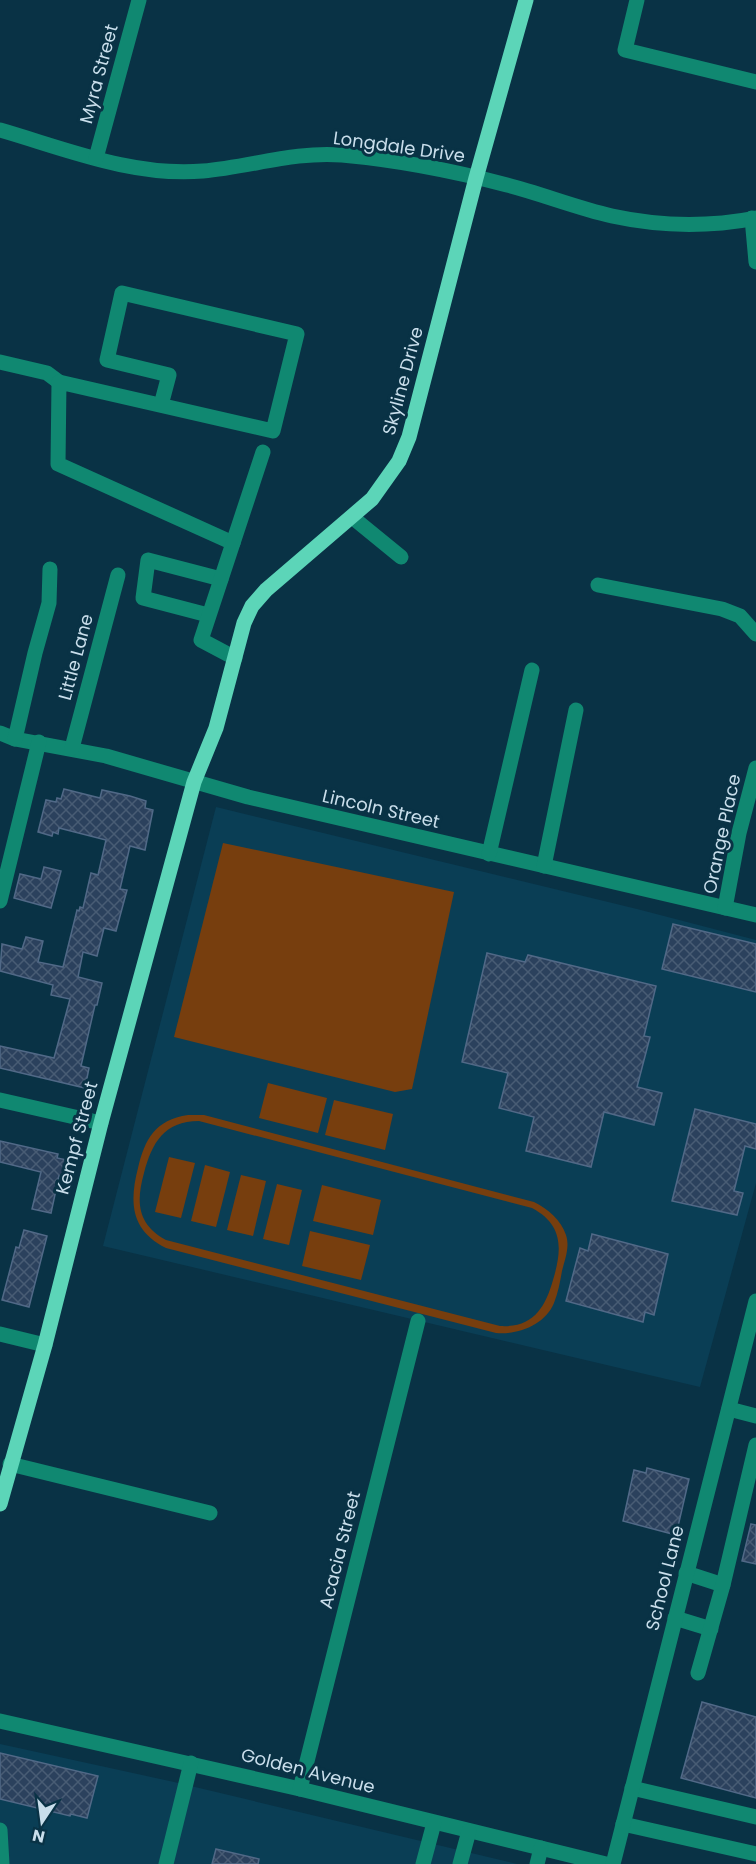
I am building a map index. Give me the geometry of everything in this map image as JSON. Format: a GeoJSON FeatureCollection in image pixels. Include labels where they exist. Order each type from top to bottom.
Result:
{"type":"FeatureCollection","features":[{"type":"Feature","properties":{"kind":"main road","name":"Skyline Drive"},"geometry":{"type":"LineString","coordinates":[[194,782],[216,728],[244,623],[252,606],[266,590],[372,499],[399,461],[409,437],[476,178],[526,0]]}},
{"type":"Feature","properties":{"kind":"main road","name":"Kempf Street"},"geometry":{"type":"LineString","coordinates":[[0,1504],[45,1345],[101,1123],[194,782]]}},
{"type":"Feature","properties":{"kind":"street","name":"Myra Street"},"geometry":{"type":"LineString","coordinates":[[96,158],[139,0]]}},
{"type":"Feature","properties":{"kind":"street"},"geometry":{"type":"LineString","coordinates":[[637,0],[625,50],[756,82]]}},
{"type":"Feature","properties":{"kind":"street","name":"Longdale Drive"},"geometry":{"type":"LineString","coordinates":[[0,130],[141,170],[203,171],[295,156],[341,155],[506,184],[610,216],[635,220],[684,224],[754,218]]}},
{"type":"Feature","properties":{"kind":"street"},"geometry":{"type":"LineString","coordinates":[[754,218],[756,262]]}},
{"type":"Feature","properties":{"kind":"street"},"geometry":{"type":"LineString","coordinates":[[0,362],[53,378],[161,405],[273,431],[297,334],[122,293],[107,360],[169,375],[161,405]]}},
{"type":"Feature","properties":{"kind":"street"},"geometry":{"type":"LineString","coordinates":[[53,378],[58,464],[232,543]]}},
{"type":"Feature","properties":{"kind":"street"},"geometry":{"type":"LineString","coordinates":[[235,657],[201,640],[263,452]]}},
{"type":"Feature","properties":{"kind":"street"},"geometry":{"type":"LineString","coordinates":[[352,517],[401,557]]}},
{"type":"Feature","properties":{"kind":"street"},"geometry":{"type":"LineString","coordinates":[[208,615],[143,598],[148,560],[221,579]]}},
{"type":"Feature","properties":{"kind":"street"},"geometry":{"type":"LineString","coordinates":[[15,739],[49,603],[50,569]]}},
{"type":"Feature","properties":{"kind":"street","name":"Little Lane"},"geometry":{"type":"LineString","coordinates":[[72,748],[117,575]]}},
{"type":"Feature","properties":{"kind":"street"},"geometry":{"type":"LineString","coordinates":[[598,585],[722,609],[740,616],[756,634]]}},
{"type":"Feature","properties":{"kind":"street"},"geometry":{"type":"LineString","coordinates":[[489,854],[532,670]]}},
{"type":"Feature","properties":{"kind":"street"},"geometry":{"type":"LineString","coordinates":[[544,866],[576,710]]}},
{"type":"Feature","properties":{"kind":"street","name":"Lincoln Street"},"geometry":{"type":"LineString","coordinates":[[0,734],[15,739],[72,748],[148,767],[248,797],[756,915]]}},
{"type":"Feature","properties":{"kind":"street"},"geometry":{"type":"LineString","coordinates":[[0,901],[39,742]]}},
{"type":"Feature","properties":{"kind":"street","name":"Orange Place"},"geometry":{"type":"LineString","coordinates":[[725,908],[739,833],[756,768]]}},
{"type":"Feature","properties":{"kind":"street"},"geometry":{"type":"LineString","coordinates":[[0,1100],[101,1123]]}},
{"type":"Feature","properties":{"kind":"street","name":"School Lane"},"geometry":{"type":"LineString","coordinates":[[613,1864],[756,1301]]}},
{"type":"Feature","properties":{"kind":"street","name":"Acacia Street"},"geometry":{"type":"LineString","coordinates":[[300,1789],[418,1322]]}},
{"type":"Feature","properties":{"kind":"street"},"geometry":{"type":"LineString","coordinates":[[0,1334],[45,1345]]}},
{"type":"Feature","properties":{"kind":"street"},"geometry":{"type":"LineString","coordinates":[[729,1409],[756,1416]]}},
{"type":"Feature","properties":{"kind":"street"},"geometry":{"type":"LineString","coordinates":[[698,1673],[723,1584],[756,1445]]}},
{"type":"Feature","properties":{"kind":"street"},"geometry":{"type":"LineString","coordinates":[[10,1464],[210,1513]]}},
{"type":"Feature","properties":{"kind":"street"},"geometry":{"type":"LineString","coordinates":[[686,1573],[723,1584]]}},
{"type":"Feature","properties":{"kind":"street"},"geometry":{"type":"LineString","coordinates":[[675,1618],[711,1629]]}},
{"type":"Feature","properties":{"kind":"street","name":"Golden Avenue"},"geometry":{"type":"LineString","coordinates":[[0,1721],[191,1763],[605,1864]]}},
{"type":"Feature","properties":{"kind":"street"},"geometry":{"type":"LineString","coordinates":[[166,1864],[191,1763]]}},
{"type":"Feature","properties":{"kind":"street"},"geometry":{"type":"LineString","coordinates":[[632,1788],[756,1817]]}},
{"type":"Feature","properties":{"kind":"street"},"geometry":{"type":"LineString","coordinates":[[423,1864],[434,1822]]}},
{"type":"Feature","properties":{"kind":"street"},"geometry":{"type":"LineString","coordinates":[[623,1824],[756,1854]]}},
{"type":"Feature","properties":{"kind":"street"},"geometry":{"type":"LineString","coordinates":[[460,1864],[469,1831]]}},
{"type":"Feature","properties":{"kind":"street"},"geometry":{"type":"LineString","coordinates":[[1,1838],[2,1864]]}},
{"type":"Feature","properties":{"kind":"street"},"geometry":{"type":"LineString","coordinates":[[537,1864],[541,1848]]}},
{"type":"Feature","properties":{"kind":"shaded area"},"geometry":{"type":"Polygon","coordinates":[[[216,807],[756,940],[756,1183],[700,1387],[103,1246],[216,807]]]}},
{"type":"Feature","properties":{"kind":"shaded area"},"geometry":{"type":"Polygon","coordinates":[[[223,843],[454,892],[412,1089],[395,1092],[174,1037],[223,843]]]}},
{"type":"Feature","properties":{"kind":"shaded area"},"geometry":{"type":"Polygon","coordinates":[[[268,1083],[327,1098],[318,1133],[259,1118],[268,1083]]]}},
{"type":"Feature","properties":{"kind":"shaded area"},"geometry":{"type":"Polygon","coordinates":[[[334,1100],[393,1114],[385,1150],[325,1135],[334,1100]]]}},
{"type":"Feature","properties":{"kind":"shaded area"},"geometry":{"type":"Polygon","coordinates":[[[204,1115],[534,1202],[557,1220],[567,1240],[567,1253],[558,1291],[550,1311],[530,1327],[513,1332],[496,1333],[166,1248],[154,1241],[139,1224],[134,1204],[135,1181],[144,1148],[153,1132],[167,1121],[204,1115]],[[199,1121],[177,1125],[161,1136],[147,1162],[140,1193],[144,1219],[156,1234],[166,1240],[500,1326],[521,1324],[536,1314],[550,1290],[556,1269],[559,1249],[555,1230],[550,1222],[532,1208],[199,1121]]]}},
{"type":"Feature","properties":{"kind":"shaded area"},"geometry":{"type":"Polygon","coordinates":[[[169,1157],[195,1163],[181,1218],[155,1212],[169,1157]]]}},
{"type":"Feature","properties":{"kind":"shaded area"},"geometry":{"type":"Polygon","coordinates":[[[205,1165],[230,1172],[216,1227],[191,1221],[205,1165]]]}},
{"type":"Feature","properties":{"kind":"shaded area"},"geometry":{"type":"Polygon","coordinates":[[[241,1175],[266,1181],[253,1236],[227,1230],[241,1175]]]}},
{"type":"Feature","properties":{"kind":"shaded area"},"geometry":{"type":"Polygon","coordinates":[[[277,1184],[302,1190],[289,1245],[263,1239],[277,1184]]]}},
{"type":"Feature","properties":{"kind":"shaded area"},"geometry":{"type":"Polygon","coordinates":[[[322,1185],[381,1200],[373,1235],[313,1221],[322,1185]]]}},
{"type":"Feature","properties":{"kind":"shaded area"},"geometry":{"type":"Polygon","coordinates":[[[310,1231],[370,1245],[361,1280],[302,1266],[310,1231]]]}},
{"type":"Feature","properties":{"kind":"shaded area"},"geometry":{"type":"Polygon","coordinates":[[[0,1744],[174,1782],[517,1864],[0,1864],[0,1744]]]}},
{"type":"Feature","properties":{"kind":"building"},"geometry":{"type":"Polygon","coordinates":[[[64,789],[100,798],[102,790],[130,796],[146,801],[145,808],[153,810],[145,850],[130,846],[120,889],[127,890],[116,931],[104,928],[97,956],[83,952],[78,977],[102,983],[81,1066],[89,1068],[85,1088],[0,1068],[0,1046],[54,1058],[70,999],[51,995],[53,985],[0,971],[2,944],[22,949],[26,937],[43,941],[38,962],[63,967],[77,910],[79,911],[80,907],[83,908],[91,873],[98,875],[106,840],[59,828],[58,834],[53,832],[52,836],[38,832],[46,800],[56,802],[57,798],[61,799],[64,789]]]}},
{"type":"Feature","properties":{"kind":"building"},"geometry":{"type":"Polygon","coordinates":[[[44,867],[61,871],[51,908],[14,898],[20,874],[41,879],[44,867]]]}},
{"type":"Feature","properties":{"kind":"building"},"geometry":{"type":"Polygon","coordinates":[[[673,924],[756,944],[756,992],[662,969],[673,924]]]}},
{"type":"Feature","properties":{"kind":"building"},"geometry":{"type":"Polygon","coordinates":[[[487,953],[525,962],[528,955],[656,986],[644,1036],[650,1037],[637,1087],[662,1093],[654,1125],[604,1112],[591,1167],[526,1151],[534,1117],[499,1108],[508,1073],[462,1062],[487,953]]]}},
{"type":"Feature","properties":{"kind":"building"},"geometry":{"type":"Polygon","coordinates":[[[695,1109],[756,1124],[756,1149],[745,1146],[734,1191],[743,1193],[737,1215],[672,1201],[695,1109]]]}},
{"type":"Feature","properties":{"kind":"building"},"geometry":{"type":"Polygon","coordinates":[[[0,1141],[58,1154],[57,1158],[67,1160],[63,1177],[59,1176],[51,1213],[32,1209],[41,1172],[0,1162],[0,1141]]]}},
{"type":"Feature","properties":{"kind":"building"},"geometry":{"type":"Polygon","coordinates":[[[24,1230],[47,1236],[29,1307],[2,1300],[16,1247],[19,1248],[24,1230]]]}},
{"type":"Feature","properties":{"kind":"building"},"geometry":{"type":"Polygon","coordinates":[[[592,1234],[668,1254],[654,1315],[645,1312],[643,1322],[566,1301],[580,1248],[588,1251],[592,1234]]]}},
{"type":"Feature","properties":{"kind":"building"},"geometry":{"type":"Polygon","coordinates":[[[647,1468],[689,1479],[676,1535],[623,1521],[634,1470],[646,1473],[647,1468]]]}},
{"type":"Feature","properties":{"kind":"building"},"geometry":{"type":"Polygon","coordinates":[[[751,1524],[756,1525],[756,1564],[742,1561],[751,1524]]]}},
{"type":"Feature","properties":{"kind":"building"},"geometry":{"type":"Polygon","coordinates":[[[702,1702],[756,1717],[756,1798],[681,1778],[702,1702]]]}},
{"type":"Feature","properties":{"kind":"building"},"geometry":{"type":"Polygon","coordinates":[[[0,1753],[98,1776],[87,1818],[0,1799],[0,1753]]]}},
{"type":"Feature","properties":{"kind":"building"},"geometry":{"type":"Polygon","coordinates":[[[216,1849],[259,1859],[258,1864],[212,1864],[216,1849]]]}}]}
